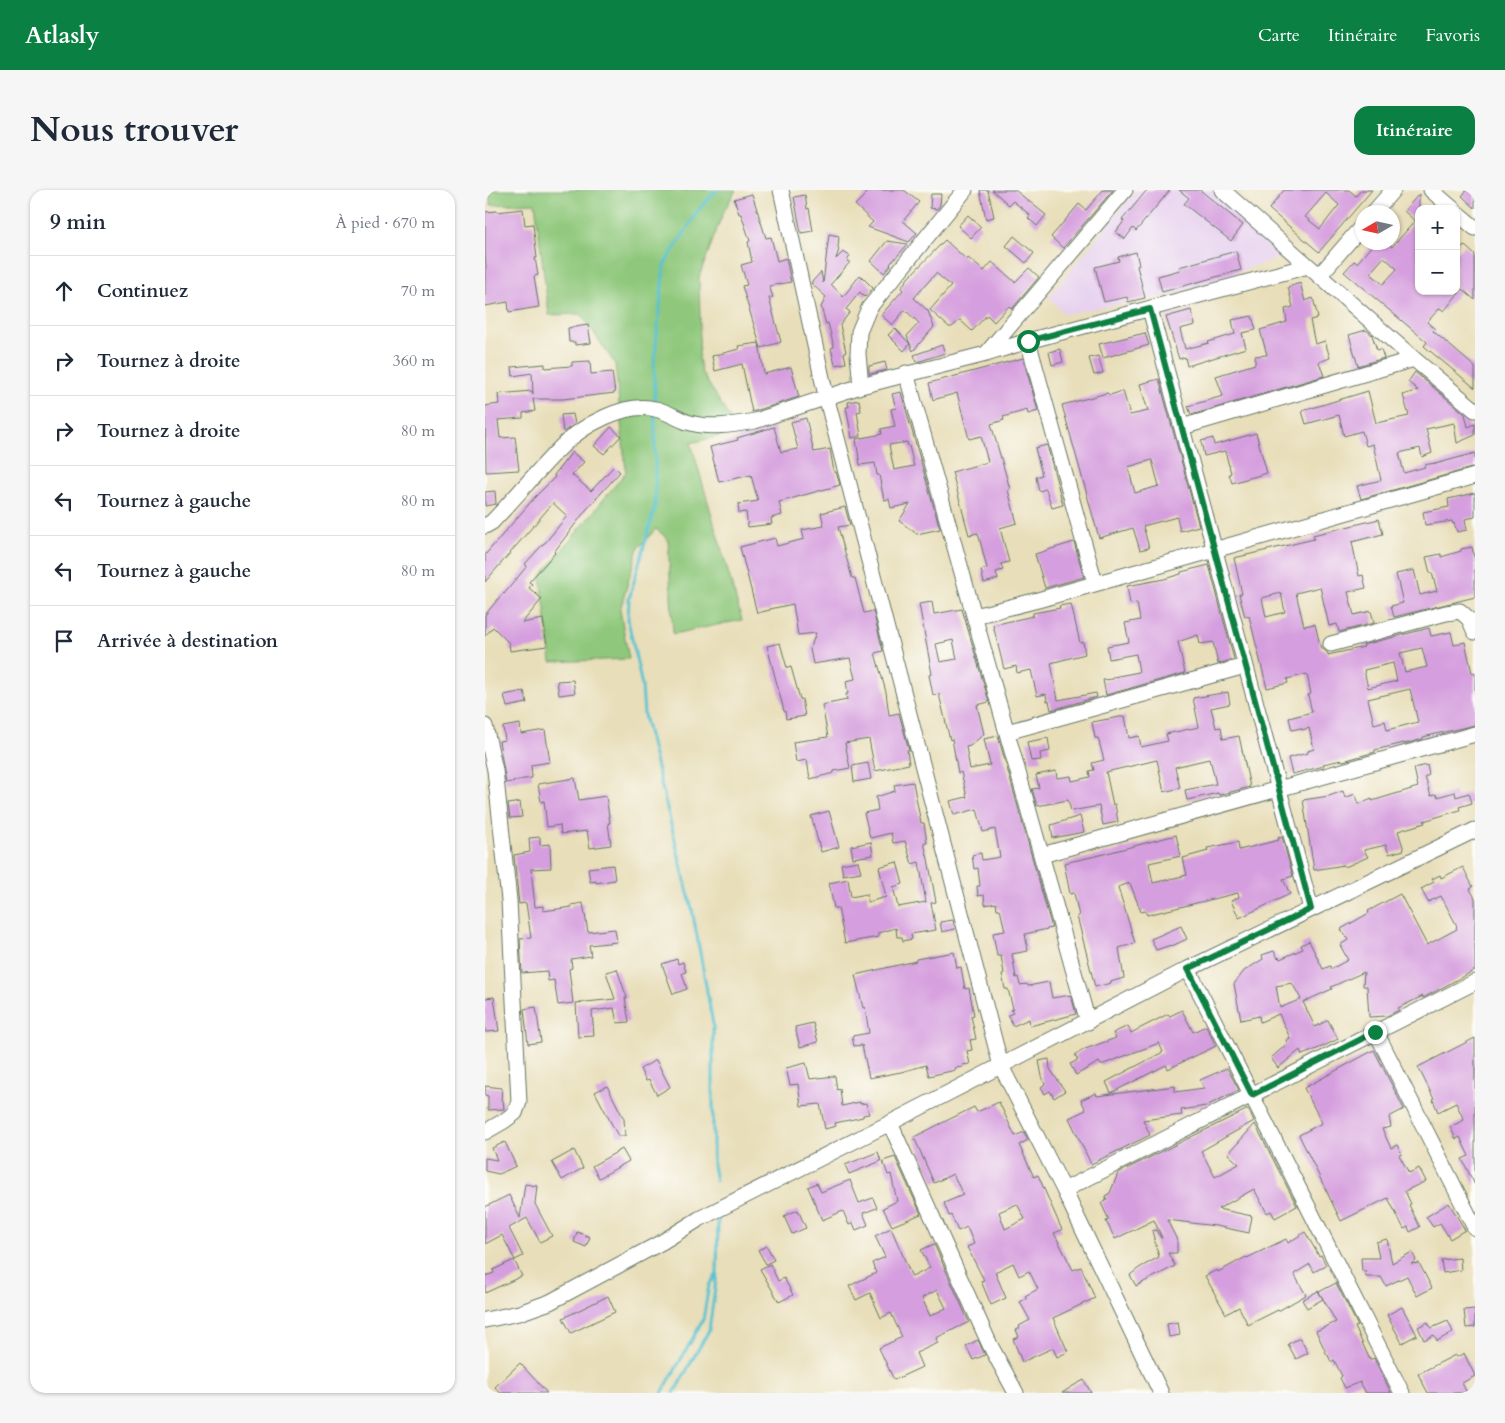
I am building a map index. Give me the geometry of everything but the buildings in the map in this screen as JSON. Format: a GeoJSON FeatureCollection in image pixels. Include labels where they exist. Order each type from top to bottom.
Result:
{"type":"FeatureCollection","features":[{"type":"Feature","properties":{"kind":"street"},"geometry":{"type":"LineString","coordinates":[[781,190],[826,396],[1001,1066],[1064,1190],[1161,1393]]}},
{"type":"Feature","properties":{"kind":"street"},"geometry":{"type":"LineString","coordinates":[[861,386],[858,354],[859,332],[869,308],[965,190]]}},
{"type":"Feature","properties":{"kind":"street"},"geometry":{"type":"LineString","coordinates":[[986,354],[1125,190]]}},
{"type":"Feature","properties":{"kind":"street"},"geometry":{"type":"LineString","coordinates":[[1222,190],[1414,359],[1475,410]]}},
{"type":"Feature","properties":{"kind":"street"},"geometry":{"type":"LineString","coordinates":[[1379,205],[1393,190]]}},
{"type":"Feature","properties":{"kind":"street"},"geometry":{"type":"LineString","coordinates":[[1431,190],[1448,205]]}},
{"type":"Feature","properties":{"kind":"street"},"geometry":{"type":"LineString","coordinates":[[1460,215],[1475,228]]}},
{"type":"Feature","properties":{"kind":"street"},"geometry":{"type":"LineString","coordinates":[[485,526],[493,522],[563,445],[588,427],[620,411],[645,408],[655,409],[701,426],[755,422],[826,396],[906,373],[986,354],[1150,309],[1313,271],[1355,232]]}},
{"type":"Feature","properties":{"kind":"street"},"geometry":{"type":"LineString","coordinates":[[1150,309],[1311,909]]}},
{"type":"Feature","properties":{"kind":"street"},"geometry":{"type":"LineString","coordinates":[[1028,341],[1095,583]]}},
{"type":"Feature","properties":{"kind":"street"},"geometry":{"type":"LineString","coordinates":[[1181,427],[1414,359]]}},
{"type":"Feature","properties":{"kind":"street"},"geometry":{"type":"LineString","coordinates":[[906,373],[1088,1022]]}},
{"type":"Feature","properties":{"kind":"street"},"geometry":{"type":"LineString","coordinates":[[975,616],[1475,476]]}},
{"type":"Feature","properties":{"kind":"street"},"geometry":{"type":"LineString","coordinates":[[1331,644],[1460,610],[1469,618],[1475,632]]}},
{"type":"Feature","properties":{"kind":"street"},"geometry":{"type":"LineString","coordinates":[[1007,732],[1245,666]]}},
{"type":"Feature","properties":{"kind":"street"},"geometry":{"type":"LineString","coordinates":[[485,726],[495,770],[509,900],[519,1102],[515,1113],[485,1132]]}},
{"type":"Feature","properties":{"kind":"street"},"geometry":{"type":"LineString","coordinates":[[1042,855],[1475,734]]}},
{"type":"Feature","properties":{"kind":"street"},"geometry":{"type":"LineString","coordinates":[[485,1320],[519,1313],[550,1302],[661,1242],[699,1219],[1088,1022],[1188,969],[1475,830]]}},
{"type":"Feature","properties":{"kind":"street"},"geometry":{"type":"LineString","coordinates":[[1188,969],[1402,1393]]}},
{"type":"Feature","properties":{"kind":"street"},"geometry":{"type":"LineString","coordinates":[[1064,1190],[1475,982]]}},
{"type":"Feature","properties":{"kind":"street"},"geometry":{"type":"LineString","coordinates":[[1375,1032],[1475,1228]]}},
{"type":"Feature","properties":{"kind":"street"},"geometry":{"type":"LineString","coordinates":[[890,1123],[990,1345],[1017,1393]]}},
{"type":"Feature","properties":{"kind":"shaded area"},"geometry":{"type":"Polygon","coordinates":[[[1136,190],[1212,190],[1286,255],[1176,294],[1064,314],[1049,297],[1136,190]]]}},
{"type":"Feature","properties":{"kind":"green space"},"geometry":{"type":"Polygon","coordinates":[[[489,190],[736,190],[723,213],[699,277],[699,358],[702,373],[734,425],[736,432],[691,443],[742,620],[673,634],[668,539],[656,529],[638,548],[620,610],[629,659],[551,662],[541,576],[626,472],[615,364],[581,314],[549,315],[535,203],[491,205],[489,190]]]}},
{"type":"Feature","properties":{"kind":"waterway"},"geometry":{"type":"LineString","coordinates":[[655,406],[654,364],[664,265],[700,208],[717,190]]}},
{"type":"Feature","properties":{"kind":"waterway"},"geometry":{"type":"LineString","coordinates":[[655,414],[655,507],[629,599],[628,620],[642,686],[644,715],[692,909],[713,1024],[713,1165],[716,1181]]}},
{"type":"Feature","properties":{"kind":"waterway"},"geometry":{"type":"LineString","coordinates":[[674,1393],[709,1330],[717,1274],[718,1218]]}},
{"type":"Feature","properties":{"kind":"waterway"},"geometry":{"type":"LineString","coordinates":[[662,1393],[703,1320],[709,1285],[716,1275]]}},
{"type":"Feature","properties":{"kind":"route"},"geometry":{"type":"LineString","coordinates":[[1028,341],[1150,309],[1311,909],[1188,969],[1252,1095],[1375,1032]]}}]}
